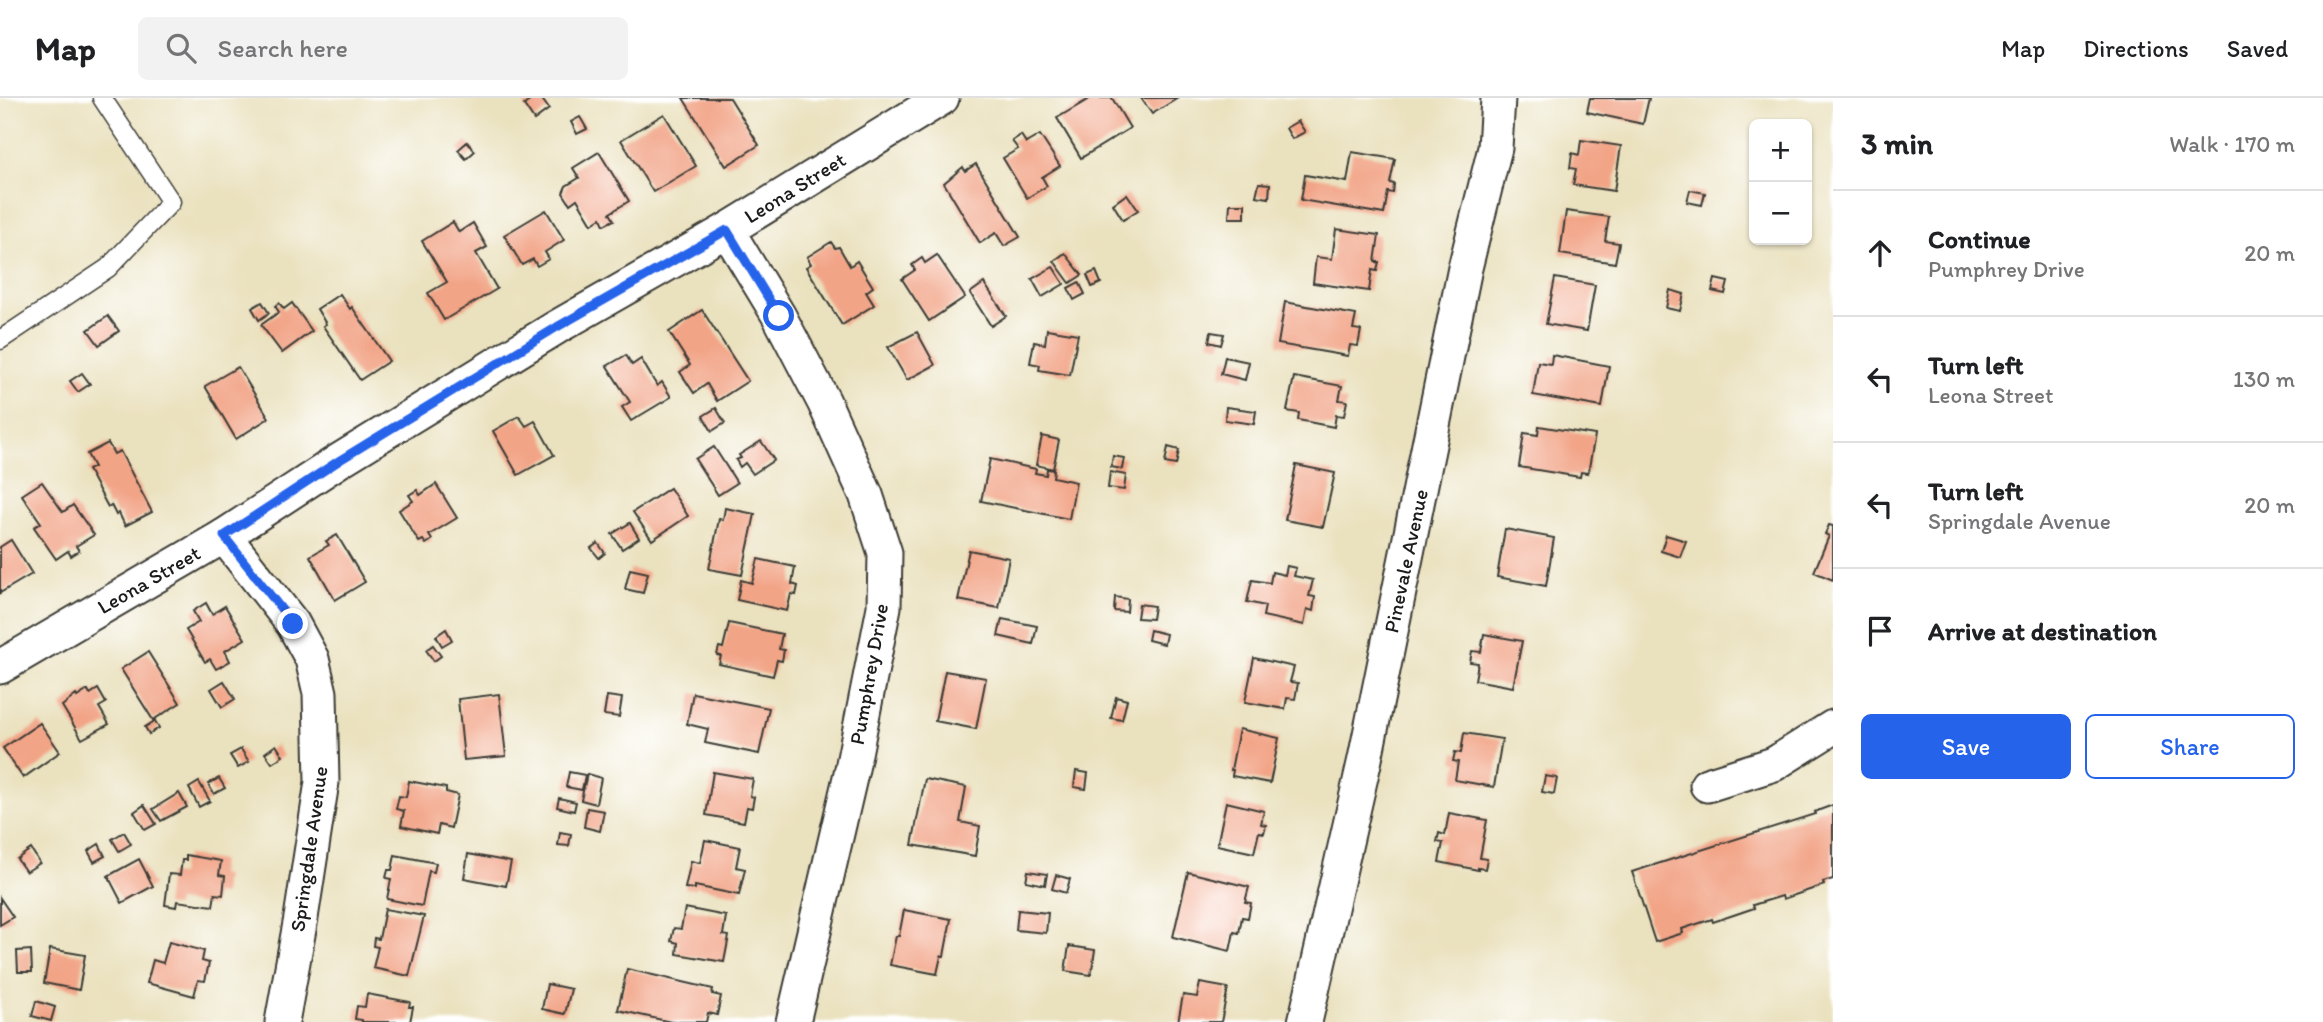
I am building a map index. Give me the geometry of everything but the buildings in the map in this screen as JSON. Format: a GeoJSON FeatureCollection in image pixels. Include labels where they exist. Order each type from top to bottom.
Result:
{"type":"FeatureCollection","features":[{"type":"Feature","properties":{"kind":"street","name":"Leona Street"},"geometry":{"type":"LineString","coordinates":[[0,667],[224,536],[340,460],[557,327],[727,230],[942,98]]}},
{"type":"Feature","properties":{"kind":"street","name":"Pinevale Avenue"},"geometry":{"type":"LineString","coordinates":[[1305,1022],[1365,759],[1465,268],[1494,148],[1498,98]]}},
{"type":"Feature","properties":{"kind":"street","name":"Pumphrey Drive"},"geometry":{"type":"LineString","coordinates":[[727,230],[779,316],[824,402],[866,495],[885,554],[884,607],[879,634],[852,769],[793,1022]]}},
{"type":"Feature","properties":{"kind":"street","name":"Springdale Avenue"},"geometry":{"type":"LineString","coordinates":[[224,536],[293,624],[312,659],[320,693],[322,782],[282,1022]]}},
{"type":"Feature","properties":{"kind":"street"},"geometry":{"type":"LineString","coordinates":[[1707,785],[1774,764],[1833,727]]}},
{"type":"Feature","properties":{"kind":"lane"},"geometry":{"type":"LineString","coordinates":[[0,340],[108,268],[171,202],[102,98]]}},
{"type":"Feature","properties":{"kind":"route"},"geometry":{"type":"LineString","coordinates":[[293,624],[224,536],[340,460],[557,327],[727,230],[779,316]]}}]}
